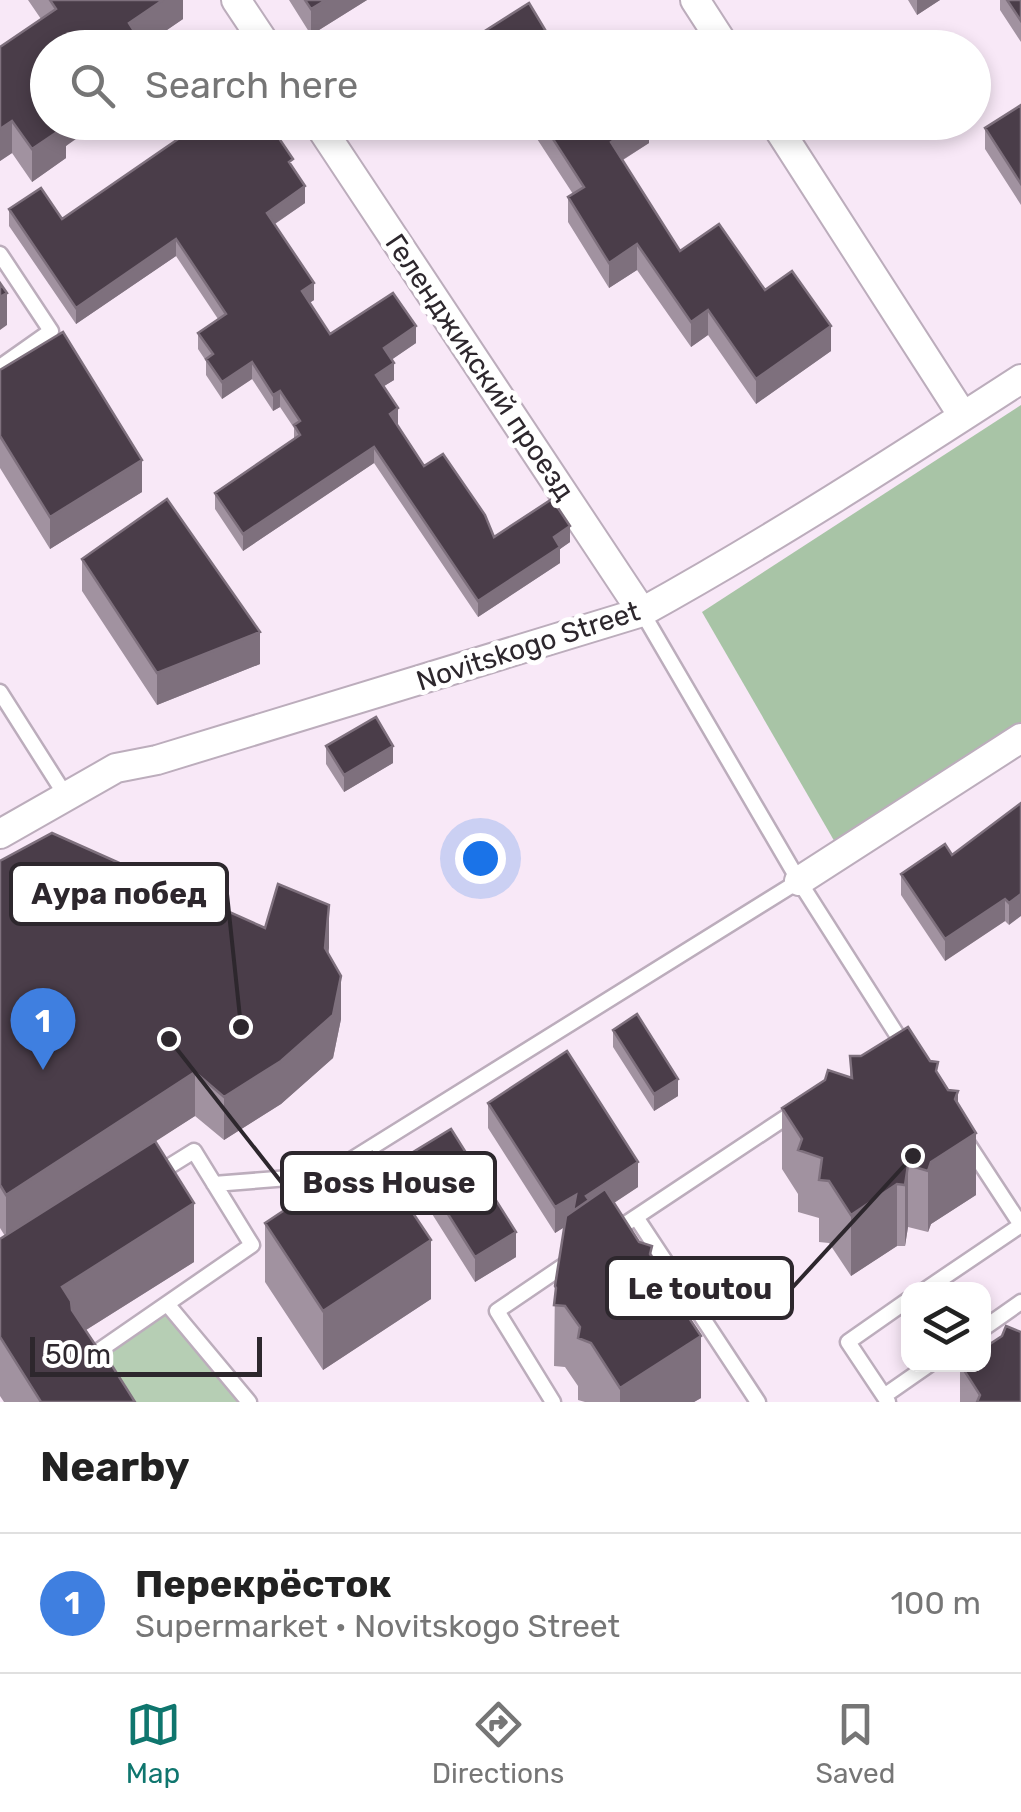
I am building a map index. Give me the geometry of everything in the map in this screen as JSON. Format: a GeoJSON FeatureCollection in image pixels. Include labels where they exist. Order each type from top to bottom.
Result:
{"type":"FeatureCollection","features":[{"type":"Feature","properties":{"kind":"street"},"geometry":{"type":"LineString","coordinates":[[236,0],[256,30]]}},
{"type":"Feature","properties":{"kind":"street"},"geometry":{"type":"LineString","coordinates":[[695,0],[714,30]]}},
{"type":"Feature","properties":{"kind":"street","name":"Геленджикский проезд"},"geometry":{"type":"LineString","coordinates":[[329,140],[642,612]]}},
{"type":"Feature","properties":{"kind":"street"},"geometry":{"type":"LineString","coordinates":[[786,140],[964,416]]}},
{"type":"Feature","properties":{"kind":"street","name":"Novitskogo Street"},"geometry":{"type":"LineString","coordinates":[[0,834],[116,768],[158,760],[642,612],[830,502],[1021,379]]}},
{"type":"Feature","properties":{"kind":"street"},"geometry":{"type":"LineString","coordinates":[[799,881],[1021,738]]}},
{"type":"Feature","properties":{"kind":"lane"},"geometry":{"type":"LineString","coordinates":[[0,254],[51,331],[0,367]]}},
{"type":"Feature","properties":{"kind":"lane"},"geometry":{"type":"LineString","coordinates":[[642,612],[799,881],[907,1051]]}},
{"type":"Feature","properties":{"kind":"lane"},"geometry":{"type":"LineString","coordinates":[[0,692],[66,796]]}},
{"type":"Feature","properties":{"kind":"lane"},"geometry":{"type":"LineString","coordinates":[[214,1184],[328,1175],[799,881]]}},
{"type":"Feature","properties":{"kind":"lane"},"geometry":{"type":"LineString","coordinates":[[884,1053],[901,1042],[918,1067]]}},
{"type":"Feature","properties":{"kind":"lane"},"geometry":{"type":"LineString","coordinates":[[605,1238],[802,1108]]}},
{"type":"Feature","properties":{"kind":"lane"},"geometry":{"type":"LineString","coordinates":[[937,1282],[1021,1225],[959,1130]]}},
{"type":"Feature","properties":{"kind":"lane"},"geometry":{"type":"LineString","coordinates":[[90,1376],[81,1363],[252,1245],[194,1151],[145,1181]]}},
{"type":"Feature","properties":{"kind":"lane"},"geometry":{"type":"LineString","coordinates":[[636,1217],[758,1402]]}},
{"type":"Feature","properties":{"kind":"lane"},"geometry":{"type":"LineString","coordinates":[[553,1402],[497,1312],[574,1259]]}},
{"type":"Feature","properties":{"kind":"lane"},"geometry":{"type":"LineString","coordinates":[[991,1323],[1021,1302]]}},
{"type":"Feature","properties":{"kind":"lane"},"geometry":{"type":"LineString","coordinates":[[168,1305],[249,1402]]}},
{"type":"Feature","properties":{"kind":"lane"},"geometry":{"type":"LineString","coordinates":[[901,1305],[848,1342],[886,1399],[920,1372]]}},
{"type":"Feature","properties":{"kind":"green space"},"geometry":{"type":"Polygon","coordinates":[[[1021,405],[1021,724],[836,844],[702,612],[1021,405]]]}},
{"type":"Feature","properties":{"kind":"green space"},"geometry":{"type":"Polygon","coordinates":[[[166,1309],[244,1402],[111,1402],[86,1364],[166,1309]]]}},
{"type":"Feature","properties":{"kind":"building"},"geometry":{"type":"Polygon","coordinates":[[[50,0],[163,0],[129,23],[133,30],[30,30],[30,140],[45,140],[32,149],[12,121],[0,129],[0,47],[56,9],[50,0]]]}},
{"type":"Feature","properties":{"kind":"building"},"geometry":{"type":"Polygon","coordinates":[[[305,0],[326,0],[311,9],[305,0]]]}},
{"type":"Feature","properties":{"kind":"building"},"geometry":{"type":"Polygon","coordinates":[[[1007,0],[1021,0],[1021,21],[1007,0]]]}},
{"type":"Feature","properties":{"kind":"building"},"geometry":{"type":"Polygon","coordinates":[[[529,3],[545,30],[486,30],[529,3]]]}},
{"type":"Feature","properties":{"kind":"building"},"geometry":{"type":"Polygon","coordinates":[[[1021,105],[1021,184],[991,137],[991,124],[1021,105]]]}},
{"type":"Feature","properties":{"kind":"building"},"geometry":{"type":"Polygon","coordinates":[[[177,140],[280,140],[305,186],[267,213],[314,283],[302,291],[330,334],[393,293],[416,326],[384,348],[394,363],[376,375],[398,408],[390,414],[424,466],[443,454],[485,515],[494,537],[552,499],[570,526],[554,537],[560,547],[478,601],[374,447],[243,534],[215,493],[300,435],[294,425],[300,421],[280,391],[273,395],[252,362],[222,382],[206,359],[213,354],[198,333],[226,314],[176,239],[76,308],[9,209],[41,188],[62,219],[177,140]]]}},
{"type":"Feature","properties":{"kind":"building"},"geometry":{"type":"Polygon","coordinates":[[[554,140],[614,140],[611,142],[680,251],[719,224],[765,290],[792,271],[831,326],[756,379],[708,310],[691,322],[637,244],[609,263],[568,197],[584,187],[554,140]]]}},
{"type":"Feature","properties":{"kind":"building"},"geometry":{"type":"Polygon","coordinates":[[[63,332],[142,460],[50,517],[0,436],[0,370],[63,332]]]}},
{"type":"Feature","properties":{"kind":"building"},"geometry":{"type":"Polygon","coordinates":[[[167,499],[260,632],[157,673],[82,559],[167,499]]]}},
{"type":"Feature","properties":{"kind":"building"},"geometry":{"type":"Polygon","coordinates":[[[376,717],[393,746],[344,775],[326,746],[376,717]]]}},
{"type":"Feature","properties":{"kind":"building"},"geometry":{"type":"Polygon","coordinates":[[[1021,803],[1021,894],[1009,903],[1005,899],[945,939],[901,874],[945,844],[952,855],[1021,803]]]}},
{"type":"Feature","properties":{"kind":"building"},"geometry":{"type":"Polygon","coordinates":[[[52,833],[265,928],[278,884],[329,905],[325,948],[341,976],[333,1015],[281,1061],[224,1097],[195,1072],[6,1195],[0,1185],[0,861],[52,833]]]}},
{"type":"Feature","properties":{"kind":"building"},"geometry":{"type":"Polygon","coordinates":[[[637,1014],[678,1079],[654,1094],[613,1030],[637,1014]]]}},
{"type":"Feature","properties":{"kind":"building"},"geometry":{"type":"Polygon","coordinates":[[[908,1027],[930,1061],[938,1062],[936,1071],[948,1090],[958,1091],[955,1099],[976,1133],[931,1162],[928,1171],[908,1165],[905,1185],[897,1184],[851,1215],[829,1181],[819,1180],[822,1158],[798,1150],[802,1139],[782,1108],[825,1080],[828,1070],[852,1078],[850,1056],[861,1056],[908,1027]]]}},
{"type":"Feature","properties":{"kind":"building"},"geometry":{"type":"Polygon","coordinates":[[[567,1051],[638,1162],[586,1196],[589,1200],[573,1211],[576,1195],[555,1207],[488,1103],[567,1051]]]}},
{"type":"Feature","properties":{"kind":"building"},"geometry":{"type":"Polygon","coordinates":[[[451,1129],[516,1232],[475,1257],[410,1154],[451,1129]]]}},
{"type":"Feature","properties":{"kind":"building"},"geometry":{"type":"Polygon","coordinates":[[[155,1141],[194,1203],[62,1287],[72,1310],[135,1402],[41,1402],[0,1337],[0,1239],[155,1141]]]}},
{"type":"Feature","properties":{"kind":"building"},"geometry":{"type":"Polygon","coordinates":[[[372,1152],[431,1240],[323,1311],[265,1223],[372,1152]]]}},
{"type":"Feature","properties":{"kind":"building"},"geometry":{"type":"Polygon","coordinates":[[[605,1189],[639,1242],[652,1246],[650,1254],[664,1276],[672,1278],[671,1291],[701,1336],[620,1388],[591,1343],[578,1338],[580,1327],[565,1306],[554,1305],[566,1216],[605,1189]]]}},
{"type":"Feature","properties":{"kind":"building"},"geometry":{"type":"Polygon","coordinates":[[[1006,1326],[1021,1332],[1021,1402],[977,1402],[980,1395],[965,1372],[991,1372],[991,1343],[1002,1336],[1006,1326]]]}},
{"type":"Feature","properties":{"kind":"place","name":"Аура побед"},"geometry":{"type":"Point","coordinates":[241,1027]}},
{"type":"Feature","properties":{"kind":"place","name":"Boss House"},"geometry":{"type":"Point","coordinates":[169,1039]}},
{"type":"Feature","properties":{"kind":"place","name":"Перекрёсток"},"geometry":{"type":"Point","coordinates":[43,1070]}},
{"type":"Feature","properties":{"kind":"place","name":"Le toutou"},"geometry":{"type":"Point","coordinates":[913,1156]}}]}
